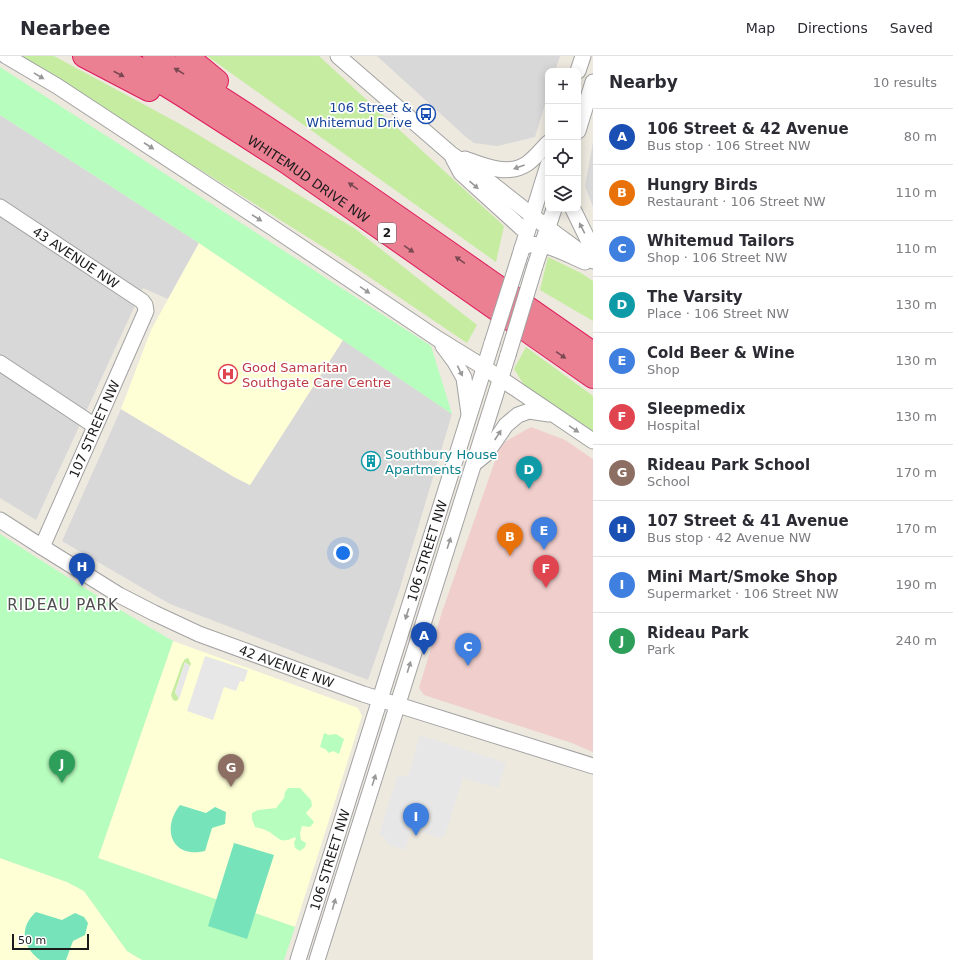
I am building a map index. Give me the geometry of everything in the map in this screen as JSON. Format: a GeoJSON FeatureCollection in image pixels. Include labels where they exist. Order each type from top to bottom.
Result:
{"type":"FeatureCollection","features":[{"type":"Feature","properties":{"kind":"highway"},"geometry":{"type":"LineString","coordinates":[[84,56],[290,153]]}},
{"type":"Feature","properties":{"kind":"highway","name":"WHITEMUD DRIVE NW"},"geometry":{"type":"LineString","coordinates":[[119,56],[185,97],[290,153],[593,353]]}},
{"type":"Feature","properties":{"kind":"highway","name":"WHITEMUD DRIVE NW"},"geometry":{"type":"LineString","coordinates":[[154,56],[201,85],[290,153],[593,377]]}},
{"type":"Feature","properties":{"kind":"highway"},"geometry":{"type":"LineString","coordinates":[[187,56],[290,153]]}},
{"type":"Feature","properties":{"kind":"street"},"geometry":{"type":"LineString","coordinates":[[6,56],[57,86],[270,226],[438,339],[485,368],[593,441]]}},
{"type":"Feature","properties":{"kind":"street"},"geometry":{"type":"LineString","coordinates":[[338,56],[451,154],[593,261]]}},
{"type":"Feature","properties":{"kind":"street"},"geometry":{"type":"LineString","coordinates":[[579,68],[582,56]]}},
{"type":"Feature","properties":{"kind":"street"},"geometry":{"type":"LineString","coordinates":[[581,121],[593,82]]}},
{"type":"Feature","properties":{"kind":"street"},"geometry":{"type":"LineString","coordinates":[[451,154],[505,170],[520,168],[528,163],[545,145]]}},
{"type":"Feature","properties":{"kind":"street"},"geometry":{"type":"LineString","coordinates":[[451,154],[461,173],[526,232],[548,228]]}},
{"type":"Feature","properties":{"kind":"street","name":"106 STREET NW"},"geometry":{"type":"LineString","coordinates":[[298,960],[545,174]]}},
{"type":"Feature","properties":{"kind":"street","name":"43 AVENUE NW"},"geometry":{"type":"LineString","coordinates":[[0,207],[142,301],[145,305],[146,311]]}},
{"type":"Feature","properties":{"kind":"street","name":"106 STREET NW"},"geometry":{"type":"LineString","coordinates":[[317,960],[553,212]]}},
{"type":"Feature","properties":{"kind":"street"},"geometry":{"type":"LineString","coordinates":[[574,212],[590,244],[593,247]]}},
{"type":"Feature","properties":{"kind":"street"},"geometry":{"type":"LineString","coordinates":[[521,251],[529,244],[542,245],[593,265]]}},
{"type":"Feature","properties":{"kind":"street","name":"107 STREET NW"},"geometry":{"type":"LineString","coordinates":[[42,547],[146,311]]}},
{"type":"Feature","properties":{"kind":"street"},"geometry":{"type":"LineString","coordinates":[[438,339],[462,374],[469,417]]}},
{"type":"Feature","properties":{"kind":"street"},"geometry":{"type":"LineString","coordinates":[[0,363],[95,426]]}},
{"type":"Feature","properties":{"kind":"street"},"geometry":{"type":"LineString","coordinates":[[474,464],[486,454],[502,429],[523,412],[535,411],[555,416]]}},
{"type":"Feature","properties":{"kind":"street","name":"42 AVENUE NW"},"geometry":{"type":"LineString","coordinates":[[0,520],[119,595],[179,625],[218,641],[380,699],[593,766]]}},
{"type":"Feature","properties":{"kind":"shaded area"},"geometry":{"type":"Polygon","coordinates":[[[377,56],[560,56],[556,68],[545,68],[545,105],[535,137],[497,146],[474,143],[377,56]]]}},
{"type":"Feature","properties":{"kind":"shaded area"},"geometry":{"type":"Polygon","coordinates":[[[0,115],[199,243],[168,299],[143,288],[36,520],[0,498],[0,115]]]}},
{"type":"Feature","properties":{"kind":"shaded area"},"geometry":{"type":"Polygon","coordinates":[[[593,142],[593,207],[585,186],[593,142]]]}},
{"type":"Feature","properties":{"kind":"shaded area","name":"Good Samaritan Southgate Care Centre"},"geometry":{"type":"Polygon","coordinates":[[[199,243],[343,340],[250,485],[234,477],[121,409],[151,330],[199,243]]]}},
{"type":"Feature","properties":{"kind":"shaded area"},"geometry":{"type":"Polygon","coordinates":[[[343,340],[452,414],[399,591],[368,680],[170,604],[62,541],[121,409],[234,477],[250,485],[343,340]]]}},
{"type":"Feature","properties":{"kind":"shaded area"},"geometry":{"type":"Polygon","coordinates":[[[531,427],[565,440],[593,459],[593,752],[572,743],[424,695],[419,688],[442,612],[501,444],[531,427]]]}},
{"type":"Feature","properties":{"kind":"shaded area"},"geometry":{"type":"Polygon","coordinates":[[[173,641],[358,708],[362,716],[295,927],[98,858],[173,641]]]}},
{"type":"Feature","properties":{"kind":"shaded area"},"geometry":{"type":"Polygon","coordinates":[[[205,656],[248,670],[244,682],[240,681],[236,691],[224,687],[213,720],[187,711],[205,656]]]}},
{"type":"Feature","properties":{"kind":"shaded area"},"geometry":{"type":"Polygon","coordinates":[[[185,662],[190,666],[179,699],[175,692],[185,662]]]}},
{"type":"Feature","properties":{"kind":"shaded area"},"geometry":{"type":"Polygon","coordinates":[[[420,735],[506,763],[498,788],[463,778],[445,835],[440,838],[412,829],[405,850],[387,844],[385,838],[379,835],[397,777],[408,776],[420,735]]]}},
{"type":"Feature","properties":{"kind":"shaded area"},"geometry":{"type":"Polygon","coordinates":[[[0,858],[67,882],[84,891],[127,951],[142,960],[0,960],[0,858]]]}},
{"type":"Feature","properties":{"kind":"green space"},"geometry":{"type":"Polygon","coordinates":[[[17,56],[54,56],[180,124],[354,228],[477,325],[467,343],[344,260],[17,56]]]}},
{"type":"Feature","properties":{"kind":"green space"},"geometry":{"type":"Polygon","coordinates":[[[207,56],[319,56],[504,226],[496,262],[207,56]]]}},
{"type":"Feature","properties":{"kind":"green space"},"geometry":{"type":"Polygon","coordinates":[[[0,67],[431,346],[452,414],[199,243],[0,115],[0,67]]]}},
{"type":"Feature","properties":{"kind":"green space"},"geometry":{"type":"Polygon","coordinates":[[[548,257],[581,273],[593,281],[593,321],[540,290],[548,257]]]}},
{"type":"Feature","properties":{"kind":"green space"},"geometry":{"type":"Polygon","coordinates":[[[526,347],[593,396],[593,433],[526,388],[514,369],[526,347]]]}},
{"type":"Feature","properties":{"kind":"green space","name":"RIDEAU PARK"},"geometry":{"type":"Polygon","coordinates":[[[0,534],[86,589],[173,641],[98,858],[295,927],[284,960],[142,960],[127,951],[84,891],[67,882],[0,858],[0,534]]]}},
{"type":"Feature","properties":{"kind":"green space"},"geometry":{"type":"Polygon","coordinates":[[[188,658],[191,664],[190,666],[185,662],[175,692],[179,699],[176,701],[173,700],[171,695],[182,664],[185,659],[188,658]]]}},
{"type":"Feature","properties":{"kind":"green space"},"geometry":{"type":"Polygon","coordinates":[[[324,733],[329,735],[336,734],[344,739],[339,754],[333,751],[329,753],[320,747],[324,733]]]}},
{"type":"Feature","properties":{"kind":"green space"},"geometry":{"type":"Polygon","coordinates":[[[288,788],[300,788],[311,800],[312,806],[306,813],[314,822],[310,827],[302,826],[300,833],[301,840],[306,843],[305,847],[300,851],[295,848],[295,837],[282,840],[268,831],[255,827],[252,819],[252,813],[258,810],[276,808],[284,798],[285,792],[288,788]]]}},
{"type":"Feature","properties":{"kind":"green space"},"geometry":{"type":"Polygon","coordinates":[[[180,805],[206,813],[215,807],[226,812],[225,824],[212,828],[205,851],[184,851],[173,840],[171,823],[174,814],[180,805]]]}},
{"type":"Feature","properties":{"kind":"green space"},"geometry":{"type":"Polygon","coordinates":[[[234,843],[274,855],[247,939],[208,926],[234,843]]]}},
{"type":"Feature","properties":{"kind":"green space"},"geometry":{"type":"Polygon","coordinates":[[[36,912],[62,920],[75,913],[84,917],[88,923],[85,935],[73,941],[66,960],[40,960],[29,949],[26,943],[25,930],[27,924],[36,912]]]}},
{"type":"Feature","properties":{"kind":"place","name":"106 Street & Whitemud Drive"},"geometry":{"type":"Point","coordinates":[426,114]}},
{"type":"Feature","properties":{"kind":"place","name":"Good Samaritan Southgate Care Centre"},"geometry":{"type":"Point","coordinates":[228,374]}},
{"type":"Feature","properties":{"kind":"place","name":"Southbury House Apartments"},"geometry":{"type":"Point","coordinates":[371,461]}},
{"type":"Feature","properties":{"kind":"place","name":"The Varsity"},"geometry":{"type":"Point","coordinates":[529,489]}},
{"type":"Feature","properties":{"kind":"place","name":"Cold Beer & Wine"},"geometry":{"type":"Point","coordinates":[544,550]}},
{"type":"Feature","properties":{"kind":"place","name":"Hungry Birds"},"geometry":{"type":"Point","coordinates":[510,556]}},
{"type":"Feature","properties":{"kind":"place","name":"107 Street & 41 Avenue"},"geometry":{"type":"Point","coordinates":[82,586]}},
{"type":"Feature","properties":{"kind":"place","name":"Sleepmedix"},"geometry":{"type":"Point","coordinates":[546,588]}},
{"type":"Feature","properties":{"kind":"place","name":"106 Street & 42 Avenue"},"geometry":{"type":"Point","coordinates":[424,655]}},
{"type":"Feature","properties":{"kind":"place","name":"Whitemud Tailors"},"geometry":{"type":"Point","coordinates":[468,666]}},
{"type":"Feature","properties":{"kind":"place","name":"Rideau Park"},"geometry":{"type":"Point","coordinates":[62,783]}},
{"type":"Feature","properties":{"kind":"place","name":"Rideau Park School"},"geometry":{"type":"Point","coordinates":[231,787]}},
{"type":"Feature","properties":{"kind":"place","name":"Mini Mart/Smoke Shop"},"geometry":{"type":"Point","coordinates":[416,836]}},
{"type":"Feature","properties":{"kind":"district","name":"RIDEAU PARK"},"geometry":{"type":"Point","coordinates":[63,605]}}]}
